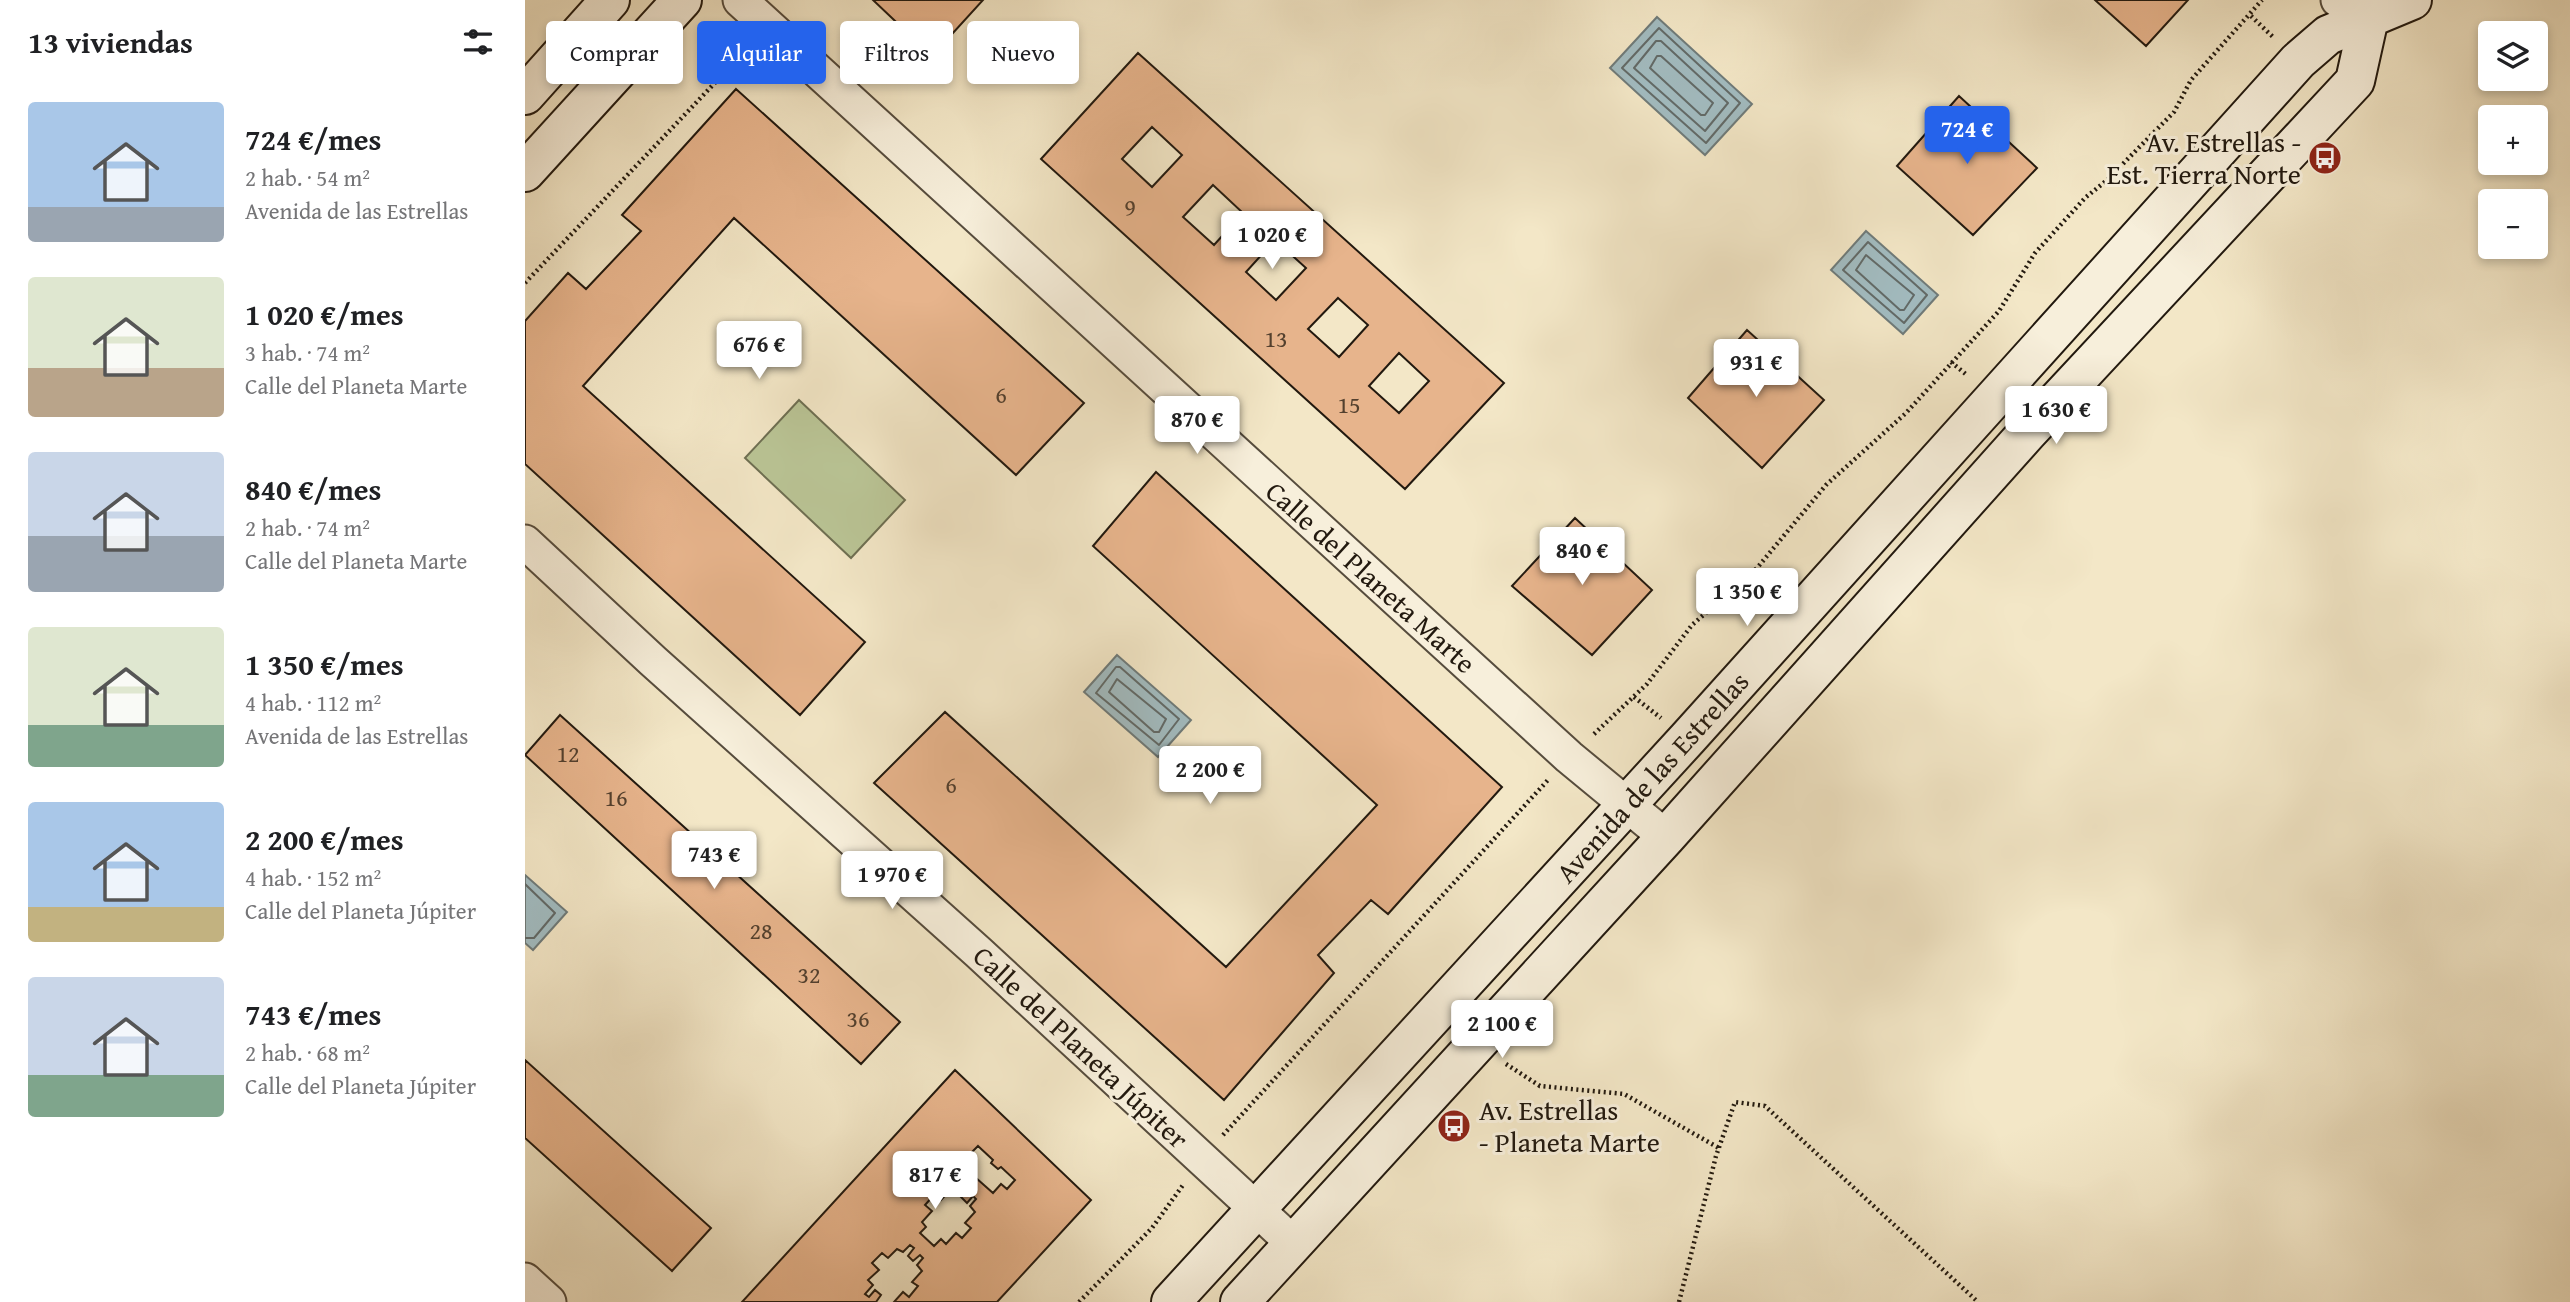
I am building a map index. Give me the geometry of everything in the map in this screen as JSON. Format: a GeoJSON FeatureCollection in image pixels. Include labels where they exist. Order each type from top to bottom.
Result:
{"type":"FeatureCollection","features":[{"type":"Feature","properties":{"kind":"street"},"geometry":{"type":"LineString","coordinates":[[525,95],[610,0]]}},
{"type":"Feature","properties":{"kind":"street"},"geometry":{"type":"LineString","coordinates":[[525,172],[682,0]]}},
{"type":"Feature","properties":{"kind":"street","name":"Calle del Planeta Marte"},"geometry":{"type":"LineString","coordinates":[[740,0],[763,21]]}},
{"type":"Feature","properties":{"kind":"street","name":"Avenida de las Estrellas"},"geometry":{"type":"LineString","coordinates":[[1171,1302],[1626,805],[2298,61],[2358,6],[2412,0]]}},
{"type":"Feature","properties":{"kind":"street","name":"Avenida de las Estrellas"},"geometry":{"type":"LineString","coordinates":[[1240,1302],[1666,837],[2027,433],[2355,81],[2358,6]]}},
{"type":"Feature","properties":{"kind":"street","name":"Calle del Planeta Marte"},"geometry":{"type":"LineString","coordinates":[[826,79],[1569,757],[1666,837]]}},
{"type":"Feature","properties":{"kind":"street","name":"Calle del Planeta Júpiter"},"geometry":{"type":"LineString","coordinates":[[525,542],[1293,1243]]}},
{"type":"Feature","properties":{"kind":"street"},"geometry":{"type":"LineString","coordinates":[[525,1280],[549,1302]]}},
{"type":"Feature","properties":{"kind":"path"},"geometry":{"type":"LineString","coordinates":[[1079,1302],[1152,1228],[1202,1158],[1569,757],[1647,684],[1692,625],[1757,568],[1826,485],[1906,413],[1999,311],[2035,253],[2085,198],[2107,180],[2174,112],[2191,80],[2262,0]]}},
{"type":"Feature","properties":{"kind":"path"},"geometry":{"type":"LineString","coordinates":[[525,283],[713,84]]}},
{"type":"Feature","properties":{"kind":"path"},"geometry":{"type":"LineString","coordinates":[[1475,1045],[1540,1086],[1624,1094],[1719,1148]]}},
{"type":"Feature","properties":{"kind":"path"},"geometry":{"type":"LineString","coordinates":[[1679,1302],[1719,1148],[1735,1102],[1765,1106],[1977,1302]]}},
{"type":"Feature","properties":{"kind":"green space"},"geometry":{"type":"Polygon","coordinates":[[[799,400],[905,500],[851,558],[745,458],[799,400]]]}},
{"type":"Feature","properties":{"kind":"water"},"geometry":{"type":"Polygon","coordinates":[[[1657,17],[1752,104],[1705,155],[1610,68],[1657,17]]]}},
{"type":"Feature","properties":{"kind":"water"},"geometry":{"type":"Polygon","coordinates":[[[1866,231],[1938,295],[1903,334],[1831,270],[1866,231]]]}},
{"type":"Feature","properties":{"kind":"water"},"geometry":{"type":"Polygon","coordinates":[[[1117,655],[1191,720],[1158,757],[1084,692],[1117,655]]]}},
{"type":"Feature","properties":{"kind":"water"},"geometry":{"type":"Polygon","coordinates":[[[525,875],[567,912],[533,950],[525,943],[525,875]]]}},
{"type":"Feature","properties":{"kind":"building"},"geometry":{"type":"Polygon","coordinates":[[[873,0],[983,0],[953,33],[953,21],[895,21],[873,0]]]}},
{"type":"Feature","properties":{"kind":"building"},"geometry":{"type":"Polygon","coordinates":[[[2095,0],[2188,0],[2146,46],[2095,0]]]}},
{"type":"Feature","properties":{"kind":"building"},"geometry":{"type":"Polygon","coordinates":[[[1138,53],[1504,383],[1405,489],[1041,159],[1138,53]],[[1152,127],[1122,159],[1152,187],[1182,155],[1152,127]],[[1213,185],[1183,217],[1214,245],[1243,213],[1213,185]],[[1275,240],[1246,272],[1276,300],[1306,268],[1275,240]],[[1338,298],[1308,329],[1339,357],[1368,325],[1338,298]],[[1399,353],[1369,386],[1399,413],[1429,381],[1399,353]]]}},
{"type":"Feature","properties":{"kind":"building"},"geometry":{"type":"Polygon","coordinates":[[[736,89],[1084,403],[1016,475],[734,218],[583,386],[865,642],[800,715],[525,464],[525,321],[568,273],[586,289],[641,231],[622,215],[736,89]]]}},
{"type":"Feature","properties":{"kind":"building"},"geometry":{"type":"Polygon","coordinates":[[[1959,96],[2037,168],[1973,235],[1897,166],[1959,96]]]}},
{"type":"Feature","properties":{"kind":"building"},"geometry":{"type":"Polygon","coordinates":[[[1747,330],[1824,400],[1762,468],[1688,398],[1747,330]]]}},
{"type":"Feature","properties":{"kind":"building"},"geometry":{"type":"Polygon","coordinates":[[[1156,472],[1502,787],[1388,914],[1371,900],[1318,955],[1334,973],[1224,1100],[874,783],[945,712],[1226,967],[1377,805],[1093,546],[1156,472]]]}},
{"type":"Feature","properties":{"kind":"building"},"geometry":{"type":"Polygon","coordinates":[[[1575,518],[1652,590],[1592,655],[1512,586],[1575,518]]]}},
{"type":"Feature","properties":{"kind":"building"},"geometry":{"type":"Polygon","coordinates":[[[560,715],[900,1022],[861,1064],[525,755],[560,715]]]}},
{"type":"Feature","properties":{"kind":"building"},"geometry":{"type":"Polygon","coordinates":[[[525,1060],[711,1228],[672,1271],[525,1138],[525,1060]]]}},
{"type":"Feature","properties":{"kind":"building"},"geometry":{"type":"Polygon","coordinates":[[[955,1070],[1091,1200],[997,1302],[894,1302],[903,1292],[909,1297],[918,1286],[912,1282],[922,1271],[917,1265],[923,1258],[920,1255],[913,1261],[908,1256],[914,1248],[910,1245],[903,1252],[897,1249],[888,1258],[882,1253],[872,1263],[879,1270],[868,1280],[873,1285],[865,1294],[869,1297],[875,1290],[881,1295],[876,1302],[742,1302],[955,1070]],[[978,1146],[969,1155],[975,1161],[967,1170],[993,1193],[1001,1184],[1007,1189],[1015,1180],[1001,1167],[998,1169],[991,1163],[993,1160],[978,1146]],[[963,1186],[956,1193],[950,1190],[941,1200],[935,1194],[925,1205],[932,1211],[922,1222],[926,1227],[920,1233],[934,1246],[941,1239],[946,1244],[956,1233],[962,1238],[971,1228],[965,1223],[975,1212],[970,1206],[976,1199],[973,1196],[967,1203],[961,1197],[967,1190],[963,1186]]]}},
{"type":"Feature","properties":{"kind":"place","name":"Av. Estrellas - Est. Tierra Norte"},"geometry":{"type":"Point","coordinates":[2325,158]}},
{"type":"Feature","properties":{"kind":"place","name":"Av. Estrellas - Planeta Marte"},"geometry":{"type":"Point","coordinates":[1454,1126]}}]}
